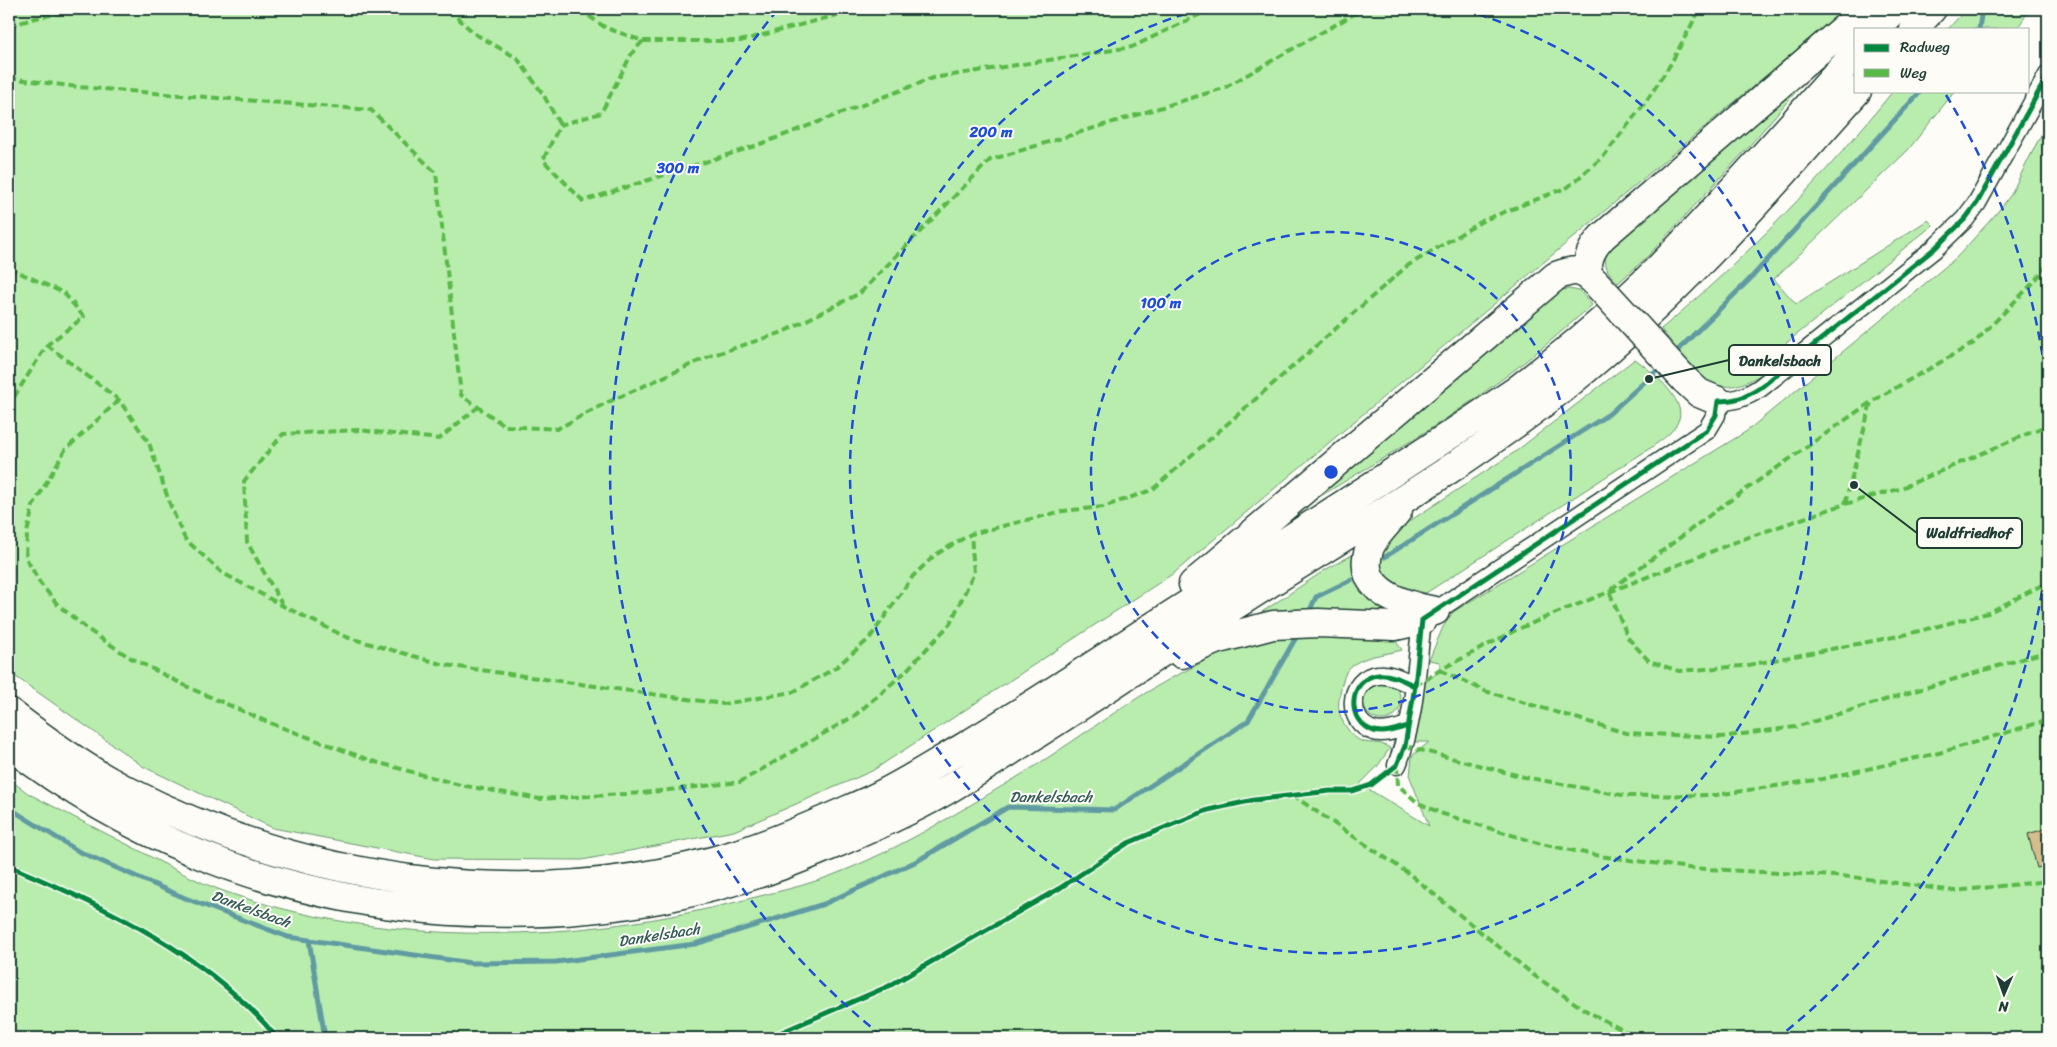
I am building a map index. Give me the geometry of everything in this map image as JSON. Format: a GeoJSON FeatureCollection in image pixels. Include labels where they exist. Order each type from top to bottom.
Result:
{"type":"FeatureCollection","features":[{"type":"Feature","properties":{"kind":"highway"},"geometry":{"type":"LineString","coordinates":[[1718,401],[1698,394],[1592,278],[1588,259],[1592,248],[1602,237],[1867,9]]}},
{"type":"Feature","properties":{"kind":"highway"},"geometry":{"type":"LineString","coordinates":[[1879,28],[1895,9]]}},
{"type":"Feature","properties":{"kind":"highway"},"geometry":{"type":"LineString","coordinates":[[1915,28],[1932,9]]}},
{"type":"Feature","properties":{"kind":"highway"},"geometry":{"type":"LineString","coordinates":[[9,712],[53,745],[126,790],[202,826],[258,846],[320,864],[372,874],[450,883],[537,886],[588,883],[698,863],[743,852],[873,799],[933,765],[1034,704],[1517,390],[1574,346],[1654,272],[1726,198],[1854,55]]}},
{"type":"Feature","properties":{"kind":"highway"},"geometry":{"type":"LineString","coordinates":[[9,745],[39,768],[119,815],[195,852],[251,872],[360,900],[447,910],[536,913],[640,902],[752,875],[811,854],[941,793],[1227,610],[1407,498],[1567,385],[1614,344],[1728,235],[1856,92]]}},
{"type":"Feature","properties":{"kind":"highway"},"geometry":{"type":"LineString","coordinates":[[1102,660],[1556,276],[1568,271],[1592,278]]}},
{"type":"Feature","properties":{"kind":"highway"},"geometry":{"type":"LineString","coordinates":[[1407,498],[1388,526],[1378,533],[1370,548],[1367,562],[1370,576],[1378,588],[1395,601],[1428,616]]}},
{"type":"Feature","properties":{"kind":"highway"},"geometry":{"type":"LineString","coordinates":[[1114,684],[1215,640],[1258,628],[1293,623],[1395,626],[1428,616]]}},
{"type":"Feature","properties":{"kind":"street"},"geometry":{"type":"LineString","coordinates":[[1397,765],[1404,746],[1428,616],[1706,430],[1716,415],[1718,401],[1732,401],[1747,396],[1760,388],[1950,234],[1965,219],[1985,190],[2048,75]]}},
{"type":"Feature","properties":{"kind":"street"},"geometry":{"type":"LineString","coordinates":[[1408,726],[1386,731],[1375,731],[1366,728],[1356,715],[1353,701],[1362,683],[1367,678],[1380,674],[1415,686]]}},
{"type":"Feature","properties":{"kind":"green space"},"geometry":{"type":"Polygon","coordinates":[[[9,9],[1845,9],[1174,573],[872,771],[734,831],[582,860],[434,859],[273,828],[144,767],[9,672],[9,9]]]}},
{"type":"Feature","properties":{"kind":"green space"},"geometry":{"type":"Polygon","coordinates":[[[1966,9],[2030,9],[2018,28],[1949,28],[1966,9]]]}},
{"type":"Feature","properties":{"kind":"green space"},"geometry":{"type":"Polygon","coordinates":[[[1829,53],[1745,151],[1646,258],[1618,283],[1606,265],[1607,250],[1829,53]]]}},
{"type":"Feature","properties":{"kind":"green space"},"geometry":{"type":"Polygon","coordinates":[[[1892,92],[1954,92],[1908,150],[1774,279],[1796,304],[1928,220],[1933,225],[1764,361],[1768,370],[1748,381],[1732,386],[1718,386],[1706,380],[1684,359],[1661,329],[1693,302],[1783,216],[1867,123],[1892,92]]]}},
{"type":"Feature","properties":{"kind":"green space"},"geometry":{"type":"Polygon","coordinates":[[[2048,121],[2048,1038],[9,1038],[9,779],[29,794],[193,879],[226,892],[289,910],[354,923],[420,931],[486,933],[553,931],[619,924],[684,914],[748,899],[801,886],[845,870],[895,847],[943,821],[1037,765],[1171,678],[1213,657],[1241,645],[1270,638],[1332,635],[1395,640],[1402,650],[1366,658],[1348,669],[1341,689],[1339,710],[1341,719],[1357,739],[1382,744],[1390,748],[1377,767],[1360,784],[1429,826],[1410,777],[1412,756],[1429,742],[1414,742],[1421,687],[1440,670],[1440,662],[1429,660],[1443,627],[1453,612],[1747,431],[1957,257],[2010,196],[2048,121]]]}},
{"type":"Feature","properties":{"kind":"green space"},"geometry":{"type":"Polygon","coordinates":[[[1568,289],[1580,291],[1592,305],[1536,353],[1449,416],[1288,516],[1557,291],[1568,289]]]}},
{"type":"Feature","properties":{"kind":"green space"},"geometry":{"type":"Polygon","coordinates":[[[1635,359],[1665,385],[1677,403],[1680,411],[1679,419],[1671,432],[1652,447],[1426,593],[1400,585],[1385,574],[1380,568],[1384,544],[1393,532],[1515,452],[1635,359]]]}},
{"type":"Feature","properties":{"kind":"green space"},"geometry":{"type":"Polygon","coordinates":[[[1352,555],[1361,587],[1365,594],[1376,604],[1400,614],[1253,618],[1325,570],[1352,555]]]}},
{"type":"Feature","properties":{"kind":"green space"},"geometry":{"type":"Polygon","coordinates":[[[1382,682],[1389,683],[1395,688],[1400,694],[1400,708],[1395,714],[1389,719],[1382,720],[1375,719],[1369,714],[1364,708],[1363,701],[1364,694],[1369,688],[1375,683],[1382,682]]]}},
{"type":"Feature","properties":{"kind":"building"},"geometry":{"type":"Polygon","coordinates":[[[2048,828],[2048,865],[2037,868],[2028,834],[2048,828]]]}},
{"type":"Feature","properties":{"kind":"waterway","name":"Dankelsbach"},"geometry":{"type":"LineString","coordinates":[[1979,28],[1982,9]]}},
{"type":"Feature","properties":{"kind":"waterway","name":"Dankelsbach"},"geometry":{"type":"LineString","coordinates":[[1673,355],[1750,279],[1920,92]]}},
{"type":"Feature","properties":{"kind":"waterway","name":"Dankelsbach"},"geometry":{"type":"LineString","coordinates":[[1385,557],[1609,414],[1662,366]]}},
{"type":"Feature","properties":{"kind":"waterway","name":"Dankelsbach"},"geometry":{"type":"LineString","coordinates":[[1309,612],[1316,597],[1351,580]]}},
{"type":"Feature","properties":{"kind":"waterway","name":"Dankelsbach"},"geometry":{"type":"LineString","coordinates":[[9,808],[78,851],[185,898],[288,937],[471,963],[556,962],[695,944],[824,904],[917,861],[1008,807],[1114,810],[1248,721],[1298,634]]}},
{"type":"Feature","properties":{"kind":"waterway"},"geometry":{"type":"LineString","coordinates":[[309,940],[325,1038]]}},
{"type":"Feature","properties":{"kind":"marked path"},"geometry":{"type":"LineString","coordinates":[[9,26],[36,18],[81,9]]}},
{"type":"Feature","properties":{"kind":"marked path"},"geometry":{"type":"LineString","coordinates":[[448,9],[475,34],[517,58],[543,94],[560,125]]}},
{"type":"Feature","properties":{"kind":"marked path"},"geometry":{"type":"LineString","coordinates":[[579,9],[606,28],[643,41],[740,41],[860,9]]}},
{"type":"Feature","properties":{"kind":"marked path"},"geometry":{"type":"LineString","coordinates":[[643,41],[632,53],[601,113],[560,125],[543,160],[583,201],[758,145],[933,78],[1132,47],[1211,9]]}},
{"type":"Feature","properties":{"kind":"marked path"},"geometry":{"type":"LineString","coordinates":[[9,78],[78,87],[371,110],[436,173],[461,395],[505,426],[557,429],[604,404],[710,356],[783,332],[860,293],[990,160],[1224,88],[1363,9]]}},
{"type":"Feature","properties":{"kind":"marked path"},"geometry":{"type":"LineString","coordinates":[[47,345],[119,400],[149,443],[171,507],[185,539],[221,572],[283,606],[346,637],[445,665],[723,704],[793,692],[835,668],[869,639],[913,576],[935,555],[971,534],[1063,511],[1103,507],[1152,490],[1407,266],[1484,220],[1568,187],[1603,157],[1647,100],[1670,65],[1700,9]]}},
{"type":"Feature","properties":{"kind":"marked path"},"geometry":{"type":"LineString","coordinates":[[2048,264],[2033,283],[1974,343],[1871,402],[1718,509],[1609,591],[1628,638],[1649,661],[1679,671],[1743,666],[1904,635],[1988,613],[2042,585],[2048,577]]}},
{"type":"Feature","properties":{"kind":"marked path"},"geometry":{"type":"LineString","coordinates":[[9,268],[64,293],[84,317],[47,345],[9,405]]}},
{"type":"Feature","properties":{"kind":"marked path"},"geometry":{"type":"LineString","coordinates":[[119,400],[65,450],[33,506],[27,533],[26,558],[40,583],[58,605],[87,629],[129,657],[192,689],[270,723],[372,761],[460,785],[540,799],[642,793],[740,782],[854,716],[904,673],[950,624],[974,573],[971,534]]}},
{"type":"Feature","properties":{"kind":"marked path"},"geometry":{"type":"LineString","coordinates":[[1845,504],[1871,402]]}},
{"type":"Feature","properties":{"kind":"marked path"},"geometry":{"type":"LineString","coordinates":[[283,606],[247,542],[244,481],[283,434],[358,430],[439,439],[478,407]]}},
{"type":"Feature","properties":{"kind":"marked path"},"geometry":{"type":"LineString","coordinates":[[2048,416],[2044,426],[2048,441]]}},
{"type":"Feature","properties":{"kind":"marked path"},"geometry":{"type":"LineString","coordinates":[[1415,686],[1440,670],[1516,630],[1556,613],[1743,539],[1845,504],[1899,489],[2048,425]]}},
{"type":"Feature","properties":{"kind":"marked path"},"geometry":{"type":"LineString","coordinates":[[1440,670],[1485,691],[1626,733],[1721,737],[1795,727],[2048,651]]}},
{"type":"Feature","properties":{"kind":"marked path"},"geometry":{"type":"LineString","coordinates":[[1405,746],[1524,777],[1627,796],[1716,795],[1822,779],[1939,753],[2048,720]]}},
{"type":"Feature","properties":{"kind":"marked path"},"geometry":{"type":"LineString","coordinates":[[1397,765],[1398,785],[1418,803],[1443,814],[1541,844],[1600,856],[1689,868],[1853,877],[1954,891],[2048,881]]}},
{"type":"Feature","properties":{"kind":"marked path"},"geometry":{"type":"LineString","coordinates":[[1292,795],[1408,873],[1535,976],[1585,1010],[1637,1038]]}},
{"type":"Feature","properties":{"kind":"cycle path"},"geometry":{"type":"LineString","coordinates":[[768,1038],[889,986],[1060,888],[1128,843],[1208,810],[1254,800],[1330,791],[1353,791],[1371,785],[1397,765],[1405,746],[1415,686],[1422,620],[1707,430],[1716,415],[1718,401],[1740,398],[1760,388],[1934,249],[1965,219],[1977,203],[2048,75]]}},
{"type":"Feature","properties":{"kind":"cycle path"},"geometry":{"type":"LineString","coordinates":[[1408,726],[1387,732],[1374,731],[1358,719],[1354,701],[1356,692],[1361,684],[1368,678],[1378,675],[1392,676],[1415,686]]}},
{"type":"Feature","properties":{"kind":"cycle path"},"geometry":{"type":"LineString","coordinates":[[9,866],[82,899],[154,936],[220,982],[250,1008],[277,1038]]}},
{"type":"Feature","properties":{"kind":"place","name":"Dankelsbach"},"geometry":{"type":"Point","coordinates":[1649,379]}},
{"type":"Feature","properties":{"kind":"place","name":"Waldfriedhof"},"geometry":{"type":"Point","coordinates":[1854,485]}}]}
